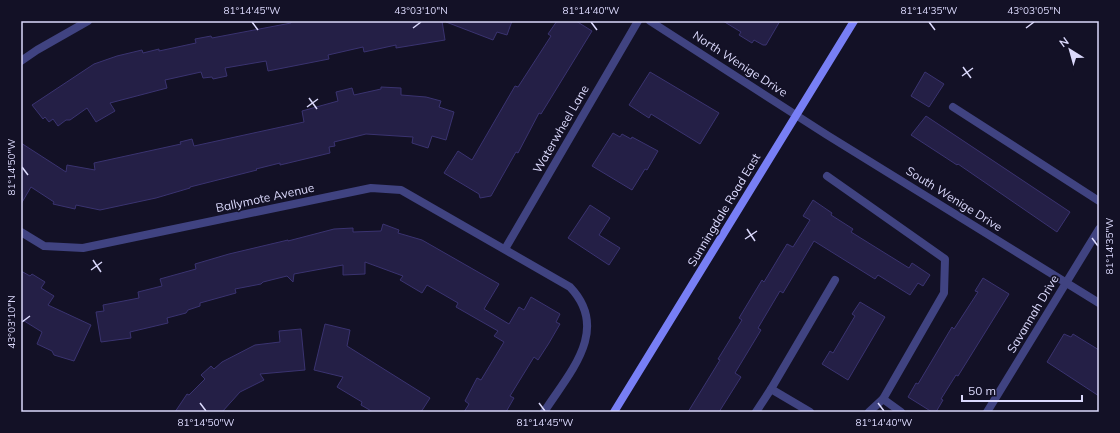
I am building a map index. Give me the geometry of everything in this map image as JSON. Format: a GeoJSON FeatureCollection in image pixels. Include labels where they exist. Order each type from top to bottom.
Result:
{"type":"FeatureCollection","features":[{"type":"Feature","properties":{"kind":"main road","name":"Sunningdale Road East"},"geometry":{"type":"LineString","coordinates":[[614,412],[854,21]]}},
{"type":"Feature","properties":{"kind":"street"},"geometry":{"type":"LineString","coordinates":[[21,61],[37,50],[88,21]]}},
{"type":"Feature","properties":{"kind":"street","name":"Waterwheel Lane"},"geometry":{"type":"LineString","coordinates":[[505,249],[638,21]]}},
{"type":"Feature","properties":{"kind":"street","name":"North Wenige Drive"},"geometry":{"type":"LineString","coordinates":[[650,21],[796,115]]}},
{"type":"Feature","properties":{"kind":"street"},"geometry":{"type":"LineString","coordinates":[[953,107],[1099,201]]}},
{"type":"Feature","properties":{"kind":"street","name":"South Wenige Drive"},"geometry":{"type":"LineString","coordinates":[[796,115],[1099,303]]}},
{"type":"Feature","properties":{"kind":"street"},"geometry":{"type":"LineString","coordinates":[[827,176],[945,259],[944,293],[883,399],[869,412]]}},
{"type":"Feature","properties":{"kind":"street","name":"Ballymote Avenue"},"geometry":{"type":"LineString","coordinates":[[21,232],[44,246],[83,248],[372,188],[401,190],[570,288],[580,300],[586,316],[588,332],[584,348],[544,412]]}},
{"type":"Feature","properties":{"kind":"street","name":"Savannah Drive"},"geometry":{"type":"LineString","coordinates":[[987,412],[1099,229]]}},
{"type":"Feature","properties":{"kind":"street"},"geometry":{"type":"LineString","coordinates":[[756,412],[835,280]]}},
{"type":"Feature","properties":{"kind":"street"},"geometry":{"type":"LineString","coordinates":[[771,389],[810,412]]}},
{"type":"Feature","properties":{"kind":"street"},"geometry":{"type":"LineString","coordinates":[[883,399],[901,412]]}},
{"type":"Feature","properties":{"kind":"building"},"geometry":{"type":"Polygon","coordinates":[[[291,21],[442,21],[445,40],[396,48],[396,45],[364,52],[363,47],[328,55],[329,59],[268,71],[266,61],[225,68],[227,76],[213,79],[212,77],[203,78],[201,72],[165,80],[167,88],[110,103],[115,111],[96,122],[87,108],[70,120],[66,120],[58,126],[53,119],[49,122],[45,117],[43,119],[32,105],[94,64],[117,56],[142,50],[143,53],[159,49],[159,51],[196,43],[195,39],[211,36],[212,38],[291,23],[291,21]]]}},
{"type":"Feature","properties":{"kind":"building"},"geometry":{"type":"Polygon","coordinates":[[[512,21],[507,35],[497,32],[493,40],[446,22],[512,21]]]}},
{"type":"Feature","properties":{"kind":"building"},"geometry":{"type":"Polygon","coordinates":[[[557,21],[576,21],[592,31],[541,114],[539,113],[518,153],[516,152],[491,196],[480,198],[479,194],[444,173],[458,151],[472,160],[515,86],[518,87],[551,36],[548,34],[557,21]]]}},
{"type":"Feature","properties":{"kind":"building"},"geometry":{"type":"Polygon","coordinates":[[[723,21],[780,21],[766,45],[763,45],[754,40],[752,43],[739,35],[741,32],[723,21]]]}},
{"type":"Feature","properties":{"kind":"building"},"geometry":{"type":"Polygon","coordinates":[[[650,72],[719,113],[700,144],[651,114],[649,118],[629,105],[650,72]]]}},
{"type":"Feature","properties":{"kind":"building"},"geometry":{"type":"Polygon","coordinates":[[[925,72],[944,84],[929,107],[911,96],[925,72]]]}},
{"type":"Feature","properties":{"kind":"building"},"geometry":{"type":"Polygon","coordinates":[[[381,87],[401,88],[401,95],[426,97],[441,101],[439,107],[454,112],[446,140],[432,136],[428,148],[412,143],[413,137],[366,134],[334,142],[335,146],[329,147],[330,153],[280,165],[280,163],[190,187],[156,198],[100,210],[76,205],[75,209],[53,204],[54,202],[31,187],[21,204],[21,143],[66,172],[67,165],[95,170],[94,163],[181,144],[180,142],[192,139],[194,146],[304,122],[302,111],[338,101],[336,92],[352,88],[354,95],[381,89],[381,87]]]}},
{"type":"Feature","properties":{"kind":"building"},"geometry":{"type":"Polygon","coordinates":[[[926,116],[1070,212],[1057,232],[958,164],[957,165],[911,135],[926,116]]]}},
{"type":"Feature","properties":{"kind":"building"},"geometry":{"type":"Polygon","coordinates":[[[613,133],[620,137],[622,134],[631,139],[632,137],[658,151],[647,170],[645,169],[632,190],[592,166],[613,133]]]}},
{"type":"Feature","properties":{"kind":"building"},"geometry":{"type":"Polygon","coordinates":[[[813,200],[832,213],[831,215],[853,229],[851,232],[909,268],[912,263],[930,275],[923,286],[918,283],[910,295],[878,275],[875,279],[814,241],[783,293],[780,291],[758,328],[761,330],[735,373],[741,377],[719,412],[688,412],[720,360],[718,359],[742,320],[739,318],[762,280],[764,282],[787,244],[793,247],[810,220],[803,216],[813,200]]]}},
{"type":"Feature","properties":{"kind":"building"},"geometry":{"type":"Polygon","coordinates":[[[590,205],[610,218],[599,235],[620,248],[609,265],[568,238],[590,205]]]}},
{"type":"Feature","properties":{"kind":"building"},"geometry":{"type":"Polygon","coordinates":[[[383,224],[399,230],[398,233],[422,240],[499,284],[484,309],[509,324],[519,307],[524,310],[531,297],[560,314],[556,322],[560,324],[538,360],[534,357],[510,396],[514,398],[506,412],[464,412],[469,404],[465,401],[477,378],[481,380],[504,342],[494,336],[498,331],[456,307],[458,303],[427,285],[422,293],[400,280],[403,276],[365,262],[365,274],[343,275],[343,265],[294,274],[293,282],[287,276],[263,282],[261,284],[235,289],[236,293],[200,303],[200,306],[188,310],[186,313],[167,318],[168,323],[130,332],[131,338],[101,342],[96,312],[104,311],[103,305],[139,298],[138,292],[162,286],[160,279],[196,269],[195,264],[229,254],[334,229],[353,228],[353,232],[381,231],[383,224]]]}},
{"type":"Feature","properties":{"kind":"building"},"geometry":{"type":"Polygon","coordinates":[[[21,271],[30,276],[32,274],[45,282],[41,288],[54,296],[48,305],[91,325],[74,361],[54,355],[52,351],[37,344],[42,332],[21,319],[21,271]]]}},
{"type":"Feature","properties":{"kind":"building"},"geometry":{"type":"Polygon","coordinates":[[[983,278],[1009,294],[958,376],[956,375],[941,399],[943,400],[936,412],[932,412],[908,397],[916,383],[918,384],[952,327],[954,329],[978,292],[975,291],[983,278]]]}},
{"type":"Feature","properties":{"kind":"building"},"geometry":{"type":"Polygon","coordinates":[[[860,302],[885,317],[848,380],[822,364],[830,351],[833,353],[855,316],[852,314],[860,302]]]}},
{"type":"Feature","properties":{"kind":"building"},"geometry":{"type":"Polygon","coordinates":[[[325,324],[350,330],[347,346],[430,398],[421,412],[373,412],[361,405],[362,402],[337,387],[343,377],[314,370],[325,324]]]}},
{"type":"Feature","properties":{"kind":"building"},"geometry":{"type":"Polygon","coordinates":[[[301,329],[305,370],[260,374],[264,380],[240,392],[222,412],[175,412],[187,394],[189,395],[205,379],[201,375],[211,366],[214,369],[222,362],[255,345],[280,342],[279,331],[301,329]]]}},
{"type":"Feature","properties":{"kind":"building"},"geometry":{"type":"Polygon","coordinates":[[[1064,334],[1071,337],[1073,334],[1099,350],[1099,396],[1047,362],[1064,334]]]}}]}
